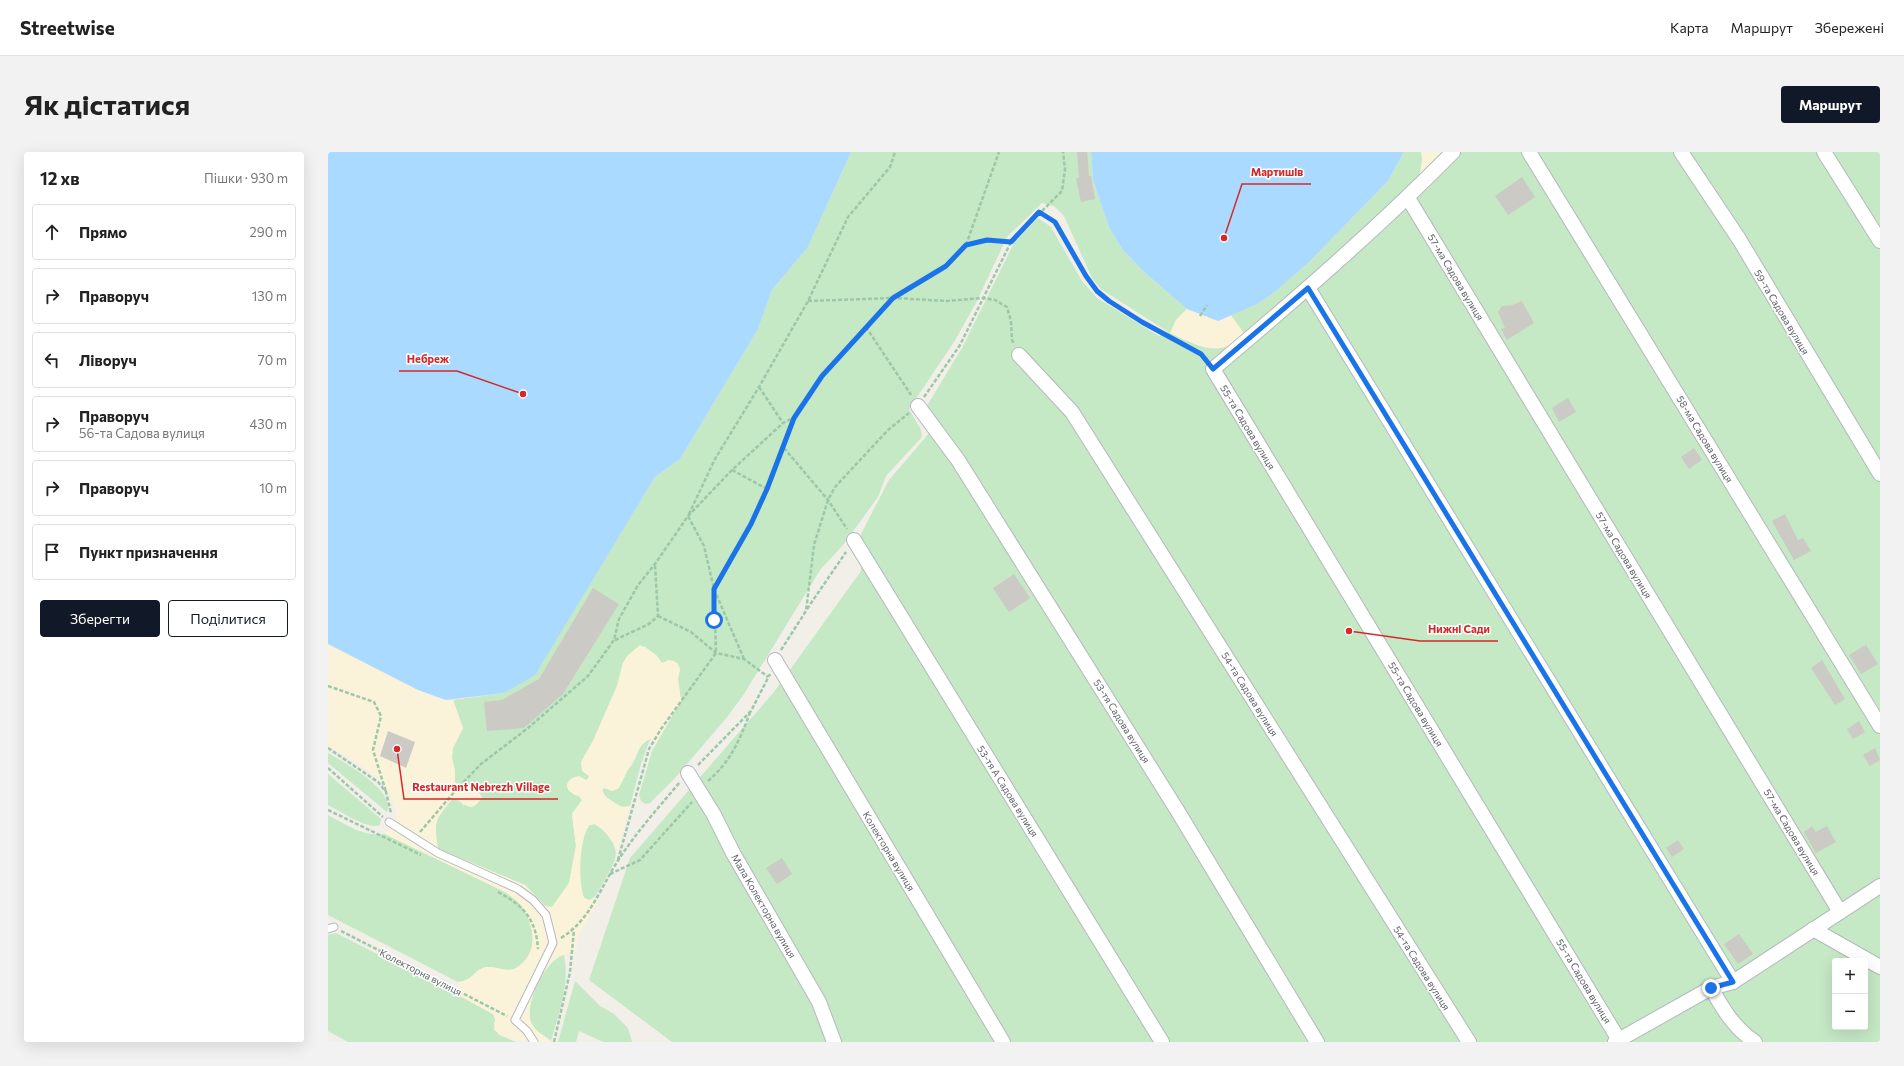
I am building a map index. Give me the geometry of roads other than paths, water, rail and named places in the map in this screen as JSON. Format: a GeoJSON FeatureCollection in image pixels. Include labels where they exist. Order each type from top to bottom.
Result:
{"type":"FeatureCollection","features":[{"type":"Feature","properties":{"kind":"street"},"geometry":{"type":"LineString","coordinates":[[1453,152],[1408,198],[1308,288],[1733,982]]}},
{"type":"Feature","properties":{"kind":"street","name":"58-ма Садова вулиця"},"geometry":{"type":"LineString","coordinates":[[1529,152],[1880,726]]}},
{"type":"Feature","properties":{"kind":"street","name":"59-та Садова вулиця"},"geometry":{"type":"LineString","coordinates":[[1681,152],[1739,239],[1880,474]]}},
{"type":"Feature","properties":{"kind":"street"},"geometry":{"type":"LineString","coordinates":[[1824,152],[1880,241]]}},
{"type":"Feature","properties":{"kind":"street","name":"57-ма Садова вулиця"},"geometry":{"type":"LineString","coordinates":[[1408,198],[1840,912]]}},
{"type":"Feature","properties":{"kind":"street","name":"55-та Садова вулиця"},"geometry":{"type":"LineString","coordinates":[[1308,288],[1213,369],[1617,1041]]}},
{"type":"Feature","properties":{"kind":"street","name":"54-та Садова вулиця"},"geometry":{"type":"LineString","coordinates":[[1019,355],[1072,412],[1468,1042]]}},
{"type":"Feature","properties":{"kind":"street","name":"53-тя Садова вулиця"},"geometry":{"type":"LineString","coordinates":[[918,406],[958,460],[1169,796],[1317,1042]]}},
{"type":"Feature","properties":{"kind":"street","name":"53-тя А Садова вулиця"},"geometry":{"type":"LineString","coordinates":[[854,540],[1162,1042]]}},
{"type":"Feature","properties":{"kind":"street","name":"Колекторна вулиця"},"geometry":{"type":"LineString","coordinates":[[775,660],[1003,1042]]}},
{"type":"Feature","properties":{"kind":"street","name":"Мала Колекторна вулиця"},"geometry":{"type":"LineString","coordinates":[[688,773],[819,1002],[834,1042]]}},
{"type":"Feature","properties":{"kind":"street"},"geometry":{"type":"LineString","coordinates":[[1617,1041],[1711,988],[1733,982],[1880,886]]}},
{"type":"Feature","properties":{"kind":"street"},"geometry":{"type":"LineString","coordinates":[[1813,929],[1880,967]]}},
{"type":"Feature","properties":{"kind":"street"},"geometry":{"type":"LineString","coordinates":[[1711,988],[1727,1016],[1741,1033],[1755,1042]]}},
{"type":"Feature","properties":{"kind":"lane"},"geometry":{"type":"LineString","coordinates":[[389,822],[414,840],[438,854],[518,889],[533,900],[546,916],[553,942],[515,1020],[527,1031],[534,1042]]}},
{"type":"Feature","properties":{"kind":"water"},"geometry":{"type":"Polygon","coordinates":[[[328,152],[851,152],[808,247],[772,290],[758,329],[680,459],[655,477],[535,675],[504,693],[446,700],[418,690],[328,644],[328,152]]]}},
{"type":"Feature","properties":{"kind":"water"},"geometry":{"type":"Polygon","coordinates":[[[1091,152],[1404,152],[1388,181],[1308,263],[1275,292],[1255,305],[1218,321],[1187,309],[1143,271],[1122,249],[1109,227],[1093,180],[1091,152]]]}},
{"type":"Feature","properties":{"kind":"place","name":"Мартишів"},"geometry":{"type":"Point","coordinates":[1224,238]}},
{"type":"Feature","properties":{"kind":"place","name":"Небреж"},"geometry":{"type":"Point","coordinates":[523,394]}},
{"type":"Feature","properties":{"kind":"place","name":"Нижні Сади"},"geometry":{"type":"Point","coordinates":[1349,631]}},
{"type":"Feature","properties":{"kind":"place","name":"Restaurant Nebrezh Village"},"geometry":{"type":"Point","coordinates":[397,749]}}]}
